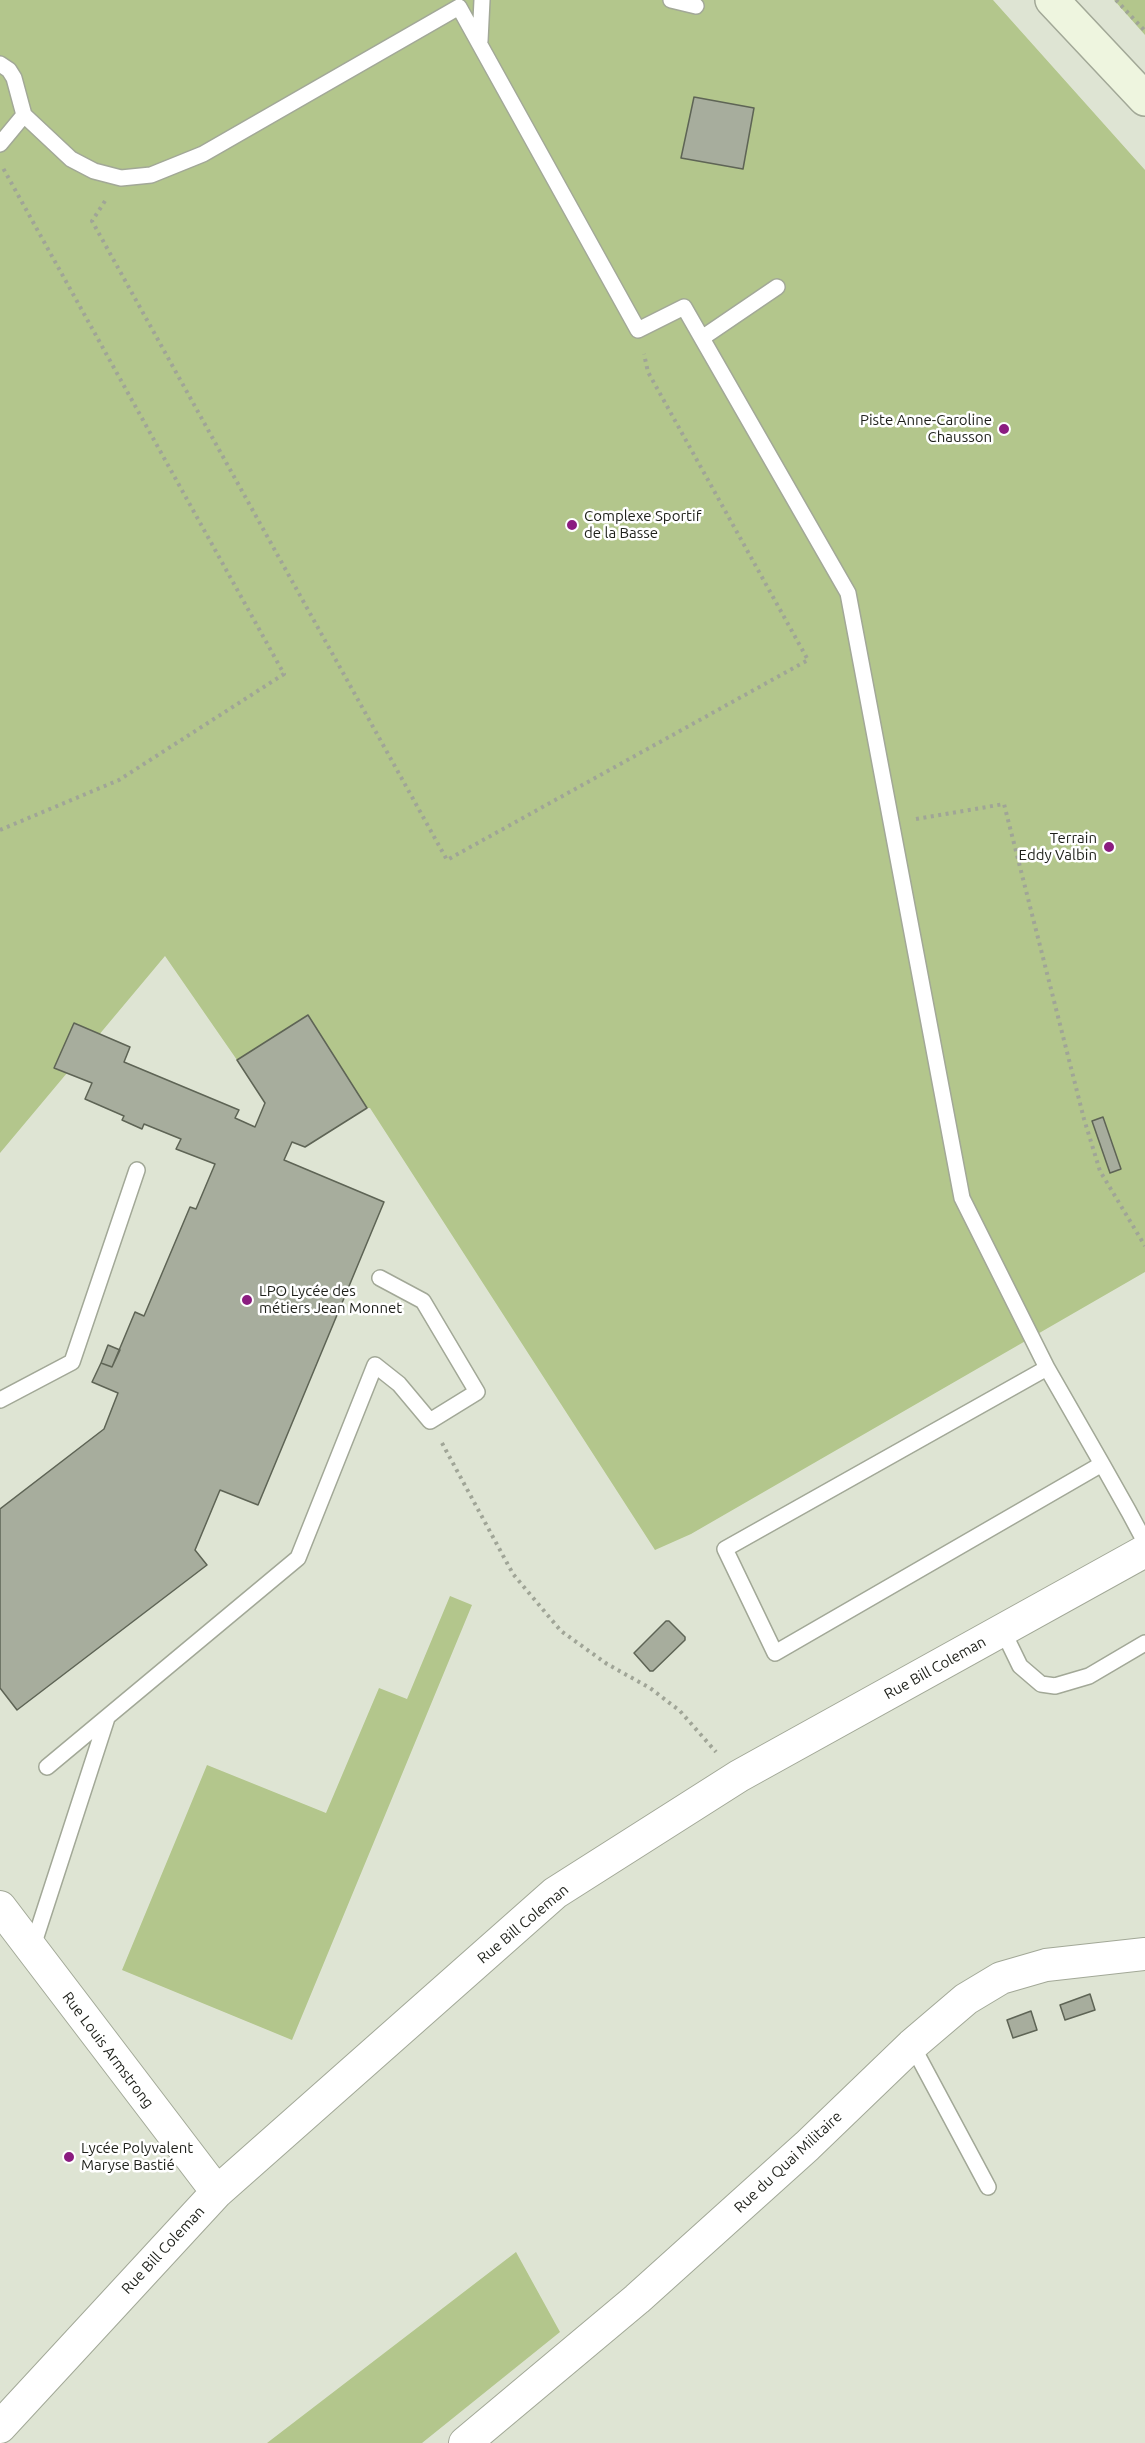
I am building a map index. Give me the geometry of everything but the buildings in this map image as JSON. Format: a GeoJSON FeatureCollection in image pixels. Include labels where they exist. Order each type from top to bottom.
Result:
{"type":"FeatureCollection","features":[{"type":"Feature","properties":{"kind":"main road"},"geometry":{"type":"LineString","coordinates":[[1052,0],[1145,99]]}},
{"type":"Feature","properties":{"kind":"street","name":"Rue Bill Coleman"},"geometry":{"type":"LineString","coordinates":[[0,2427],[217,2192],[555,1893],[739,1776],[1145,1551]]}},
{"type":"Feature","properties":{"kind":"street","name":"Rue Louis Armstrong"},"geometry":{"type":"LineString","coordinates":[[0,1907],[217,2192]]}},
{"type":"Feature","properties":{"kind":"street","name":"Rue du Quai Militaire"},"geometry":{"type":"LineString","coordinates":[[465,2443],[637,2299],[807,2146],[912,2045],[966,1999],[1001,1978],[1046,1965],[1145,1954]]}},
{"type":"Feature","properties":{"kind":"lane"},"geometry":{"type":"LineString","coordinates":[[480,44],[482,0]]}},
{"type":"Feature","properties":{"kind":"lane"},"geometry":{"type":"LineString","coordinates":[[672,0],[696,6]]}},
{"type":"Feature","properties":{"kind":"lane"},"geometry":{"type":"LineString","coordinates":[[0,64],[9,70],[14,78],[24,115],[71,159],[94,171],[121,178],[151,175],[203,154],[459,7],[638,330],[684,307],[849,593],[962,1198],[1047,1368],[1145,1542]]}},
{"type":"Feature","properties":{"kind":"lane"},"geometry":{"type":"LineString","coordinates":[[0,144],[24,115]]}},
{"type":"Feature","properties":{"kind":"lane"},"geometry":{"type":"LineString","coordinates":[[702,338],[777,287]]}},
{"type":"Feature","properties":{"kind":"lane"},"geometry":{"type":"LineString","coordinates":[[0,1400],[72,1362],[137,1170]]}},
{"type":"Feature","properties":{"kind":"lane"},"geometry":{"type":"LineString","coordinates":[[47,1767],[298,1558],[375,1365],[399,1384],[430,1421],[477,1392],[423,1301],[380,1278]]}},
{"type":"Feature","properties":{"kind":"lane"},"geometry":{"type":"LineString","coordinates":[[1047,1368],[725,1549],[776,1653],[1102,1464]]}},
{"type":"Feature","properties":{"kind":"lane"},"geometry":{"type":"LineString","coordinates":[[1003,1631],[1020,1666],[1041,1684],[1055,1686],[1089,1676],[1145,1643]]}},
{"type":"Feature","properties":{"kind":"lane"},"geometry":{"type":"LineString","coordinates":[[32,1949],[108,1716]]}},
{"type":"Feature","properties":{"kind":"lane"},"geometry":{"type":"LineString","coordinates":[[912,2045],[988,2187]]}},
{"type":"Feature","properties":{"kind":"path"},"geometry":{"type":"LineString","coordinates":[[1116,0],[1145,31]]}},
{"type":"Feature","properties":{"kind":"path"},"geometry":{"type":"LineString","coordinates":[[0,162],[284,674],[119,780],[0,830]]}},
{"type":"Feature","properties":{"kind":"path"},"geometry":{"type":"LineString","coordinates":[[121,178],[92,220],[447,860],[808,660],[648,372],[638,330]]}},
{"type":"Feature","properties":{"kind":"path"},"geometry":{"type":"LineString","coordinates":[[892,823],[1004,804],[1084,1119],[1100,1171],[1145,1246]]}},
{"type":"Feature","properties":{"kind":"path"},"geometry":{"type":"LineString","coordinates":[[430,1421],[513,1574],[561,1631],[607,1664],[650,1688],[680,1711],[739,1776]]}},
{"type":"Feature","properties":{"kind":"green space","name":"Complexe Sportif de la Basse"},"geometry":{"type":"Polygon","coordinates":[[[0,0],[993,0],[1145,170],[1145,1272],[691,1534],[655,1550],[370,1108],[367,1108],[308,1016],[237,1060],[165,956],[0,1153],[0,0]]]}},
{"type":"Feature","properties":{"kind":"green space"},"geometry":{"type":"Polygon","coordinates":[[[1114,0],[1145,0],[1145,35],[1114,0]]]}},
{"type":"Feature","properties":{"kind":"green space"},"geometry":{"type":"Polygon","coordinates":[[[450,1596],[472,1605],[292,2040],[122,1970],[207,1765],[326,1813],[379,1688],[407,1699],[450,1596]]]}},
{"type":"Feature","properties":{"kind":"green space"},"geometry":{"type":"Polygon","coordinates":[[[516,2252],[560,2332],[422,2443],[267,2443],[516,2252]]]}},
{"type":"Feature","properties":{"kind":"place","name":"Piste Anne-Caroline Chausson"},"geometry":{"type":"Point","coordinates":[1004,429]}},
{"type":"Feature","properties":{"kind":"place","name":"Complexe Sportif de la Basse"},"geometry":{"type":"Point","coordinates":[572,525]}},
{"type":"Feature","properties":{"kind":"place","name":"Terrain Eddy Valbin"},"geometry":{"type":"Point","coordinates":[1109,847]}},
{"type":"Feature","properties":{"kind":"place","name":"LPO Lycée des métiers Jean Monnet"},"geometry":{"type":"Point","coordinates":[247,1300]}},
{"type":"Feature","properties":{"kind":"place","name":"Lycée Polyvalent Maryse Bastié"},"geometry":{"type":"Point","coordinates":[69,2157]}}]}
